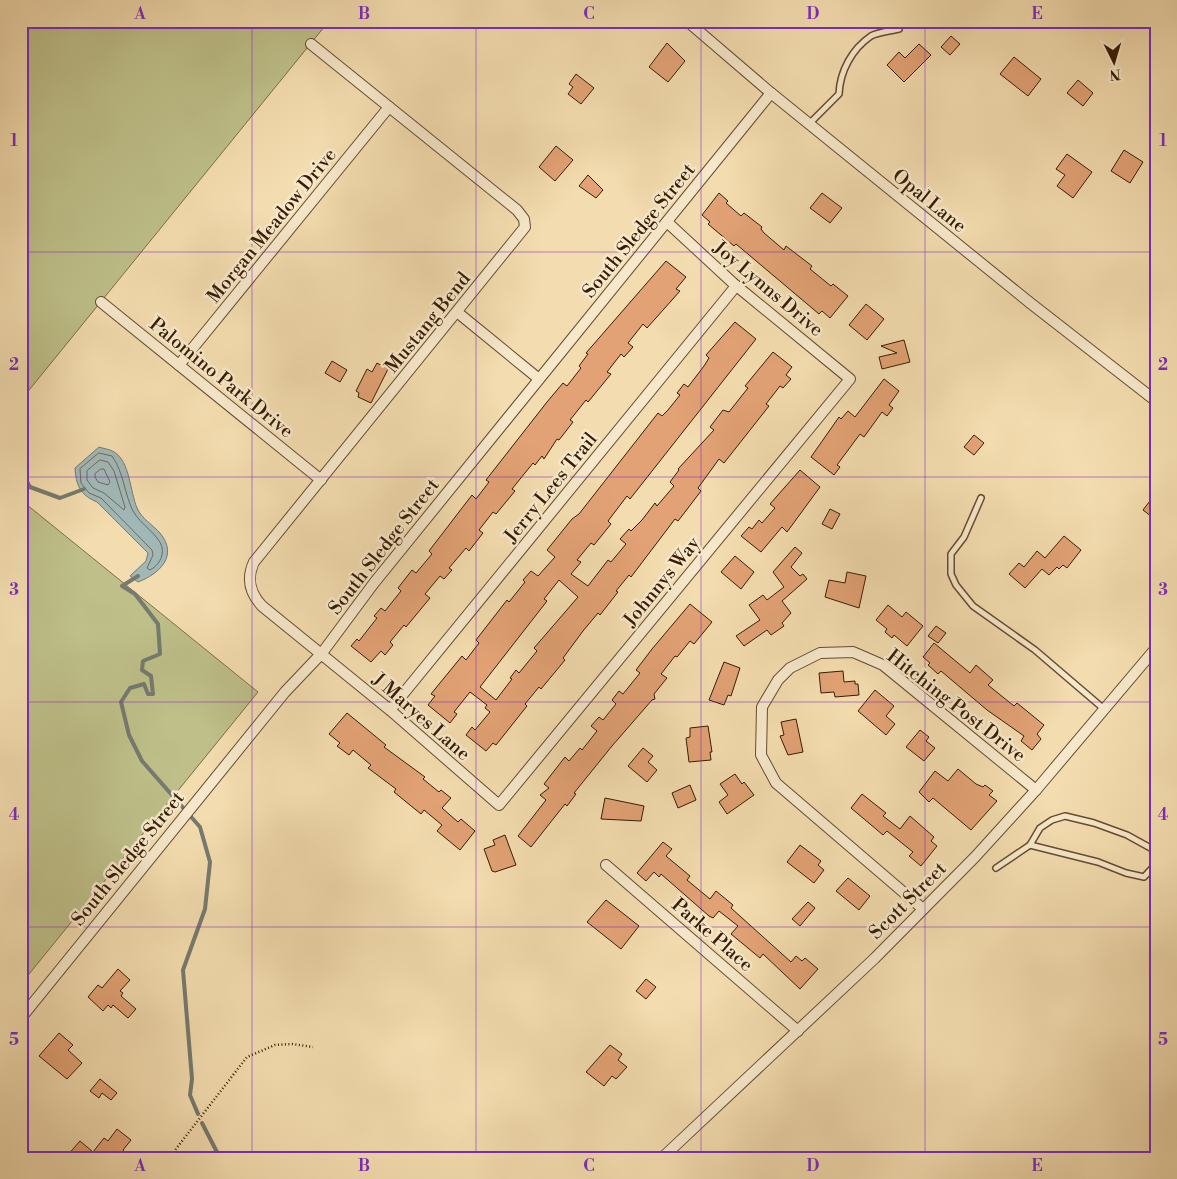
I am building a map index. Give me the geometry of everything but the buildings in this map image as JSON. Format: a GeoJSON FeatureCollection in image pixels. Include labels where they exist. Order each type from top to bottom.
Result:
{"type":"FeatureCollection","features":[{"type":"Feature","properties":{"kind":"street","name":"Opal Lane"},"geometry":{"type":"LineString","coordinates":[[687,21],[809,124],[1022,296],[1156,401]]}},
{"type":"Feature","properties":{"kind":"street","name":"Mustang Bend"},"geometry":{"type":"LineString","coordinates":[[311,44],[517,210],[524,219],[523,231],[254,562],[249,576],[254,598],[322,653]]}},
{"type":"Feature","properties":{"kind":"street","name":"South Sledge Street"},"geometry":{"type":"LineString","coordinates":[[21,1018],[285,692],[322,653],[374,583],[771,93]]}},
{"type":"Feature","properties":{"kind":"street","name":"Morgan Meadow Drive"},"geometry":{"type":"LineString","coordinates":[[180,365],[389,107]]}},
{"type":"Feature","properties":{"kind":"street","name":"Joy Lynns Drive"},"geometry":{"type":"LineString","coordinates":[[667,222],[736,286],[850,379]]}},
{"type":"Feature","properties":{"kind":"street","name":"Jerry Lees Trail"},"geometry":{"type":"LineString","coordinates":[[390,710],[736,286]]}},
{"type":"Feature","properties":{"kind":"street","name":"Palomino Park Drive"},"geometry":{"type":"LineString","coordinates":[[101,302],[321,480]]}},
{"type":"Feature","properties":{"kind":"street"},"geometry":{"type":"LineString","coordinates":[[458,312],[539,379]]}},
{"type":"Feature","properties":{"kind":"street","name":"Johnnys Way"},"geometry":{"type":"LineString","coordinates":[[499,805],[850,379]]}},
{"type":"Feature","properties":{"kind":"street","name":"Scott Street"},"geometry":{"type":"LineString","coordinates":[[662,1158],[798,1030],[975,857],[1036,790],[1156,648]]}},
{"type":"Feature","properties":{"kind":"street","name":"Hitching Post Drive"},"geometry":{"type":"LineString","coordinates":[[923,909],[776,783],[761,755],[762,708],[778,680],[790,668],[820,653],[854,652],[883,665],[1036,790]]}},
{"type":"Feature","properties":{"kind":"street","name":"J Maryes Lane"},"geometry":{"type":"LineString","coordinates":[[322,653],[499,805]]}},
{"type":"Feature","properties":{"kind":"street","name":"Parke Place"},"geometry":{"type":"LineString","coordinates":[[606,865],[798,1030]]}},
{"type":"Feature","properties":{"kind":"lane"},"geometry":{"type":"LineString","coordinates":[[809,124],[839,94],[839,83],[846,62],[872,36],[899,29]]}},
{"type":"Feature","properties":{"kind":"lane"},"geometry":{"type":"LineString","coordinates":[[981,498],[964,537],[951,554],[951,574],[956,585],[974,606],[1035,650],[1104,709]]}},
{"type":"Feature","properties":{"kind":"lane"},"geometry":{"type":"LineString","coordinates":[[996,868],[1030,845],[1040,828],[1052,820],[1065,816],[1094,823],[1127,835],[1156,851]]}},
{"type":"Feature","properties":{"kind":"lane"},"geometry":{"type":"LineString","coordinates":[[1030,845],[1098,862],[1126,873],[1144,877],[1156,864]]}},
{"type":"Feature","properties":{"kind":"path"},"geometry":{"type":"LineString","coordinates":[[169,1158],[248,1057],[275,1045],[292,1044],[313,1047]]}},
{"type":"Feature","properties":{"kind":"green space"},"geometry":{"type":"Polygon","coordinates":[[[21,21],[329,21],[21,400],[21,21]]]}},
{"type":"Feature","properties":{"kind":"green space"},"geometry":{"type":"Polygon","coordinates":[[[21,500],[258,692],[21,984],[21,500]]]}},
{"type":"Feature","properties":{"kind":"water"},"geometry":{"type":"Polygon","coordinates":[[[99,447],[112,451],[119,456],[126,469],[139,512],[160,533],[168,549],[167,557],[159,569],[146,579],[138,582],[130,576],[146,561],[148,553],[97,502],[83,493],[76,480],[75,468],[99,447]]]}},
{"type":"Feature","properties":{"kind":"waterway"},"geometry":{"type":"LineString","coordinates":[[21,471],[30,487],[60,498],[84,489]]}},
{"type":"Feature","properties":{"kind":"waterway"},"geometry":{"type":"LineString","coordinates":[[138,576],[122,586],[135,594],[158,624],[160,654],[143,661],[142,670],[151,676],[153,694],[148,694],[144,684],[130,688],[121,702],[129,735],[142,761],[200,827],[210,862],[205,909],[183,970],[192,1079],[190,1095],[198,1114]]}},
{"type":"Feature","properties":{"kind":"waterway"},"geometry":{"type":"LineString","coordinates":[[202,1123],[220,1158]]}}]}
